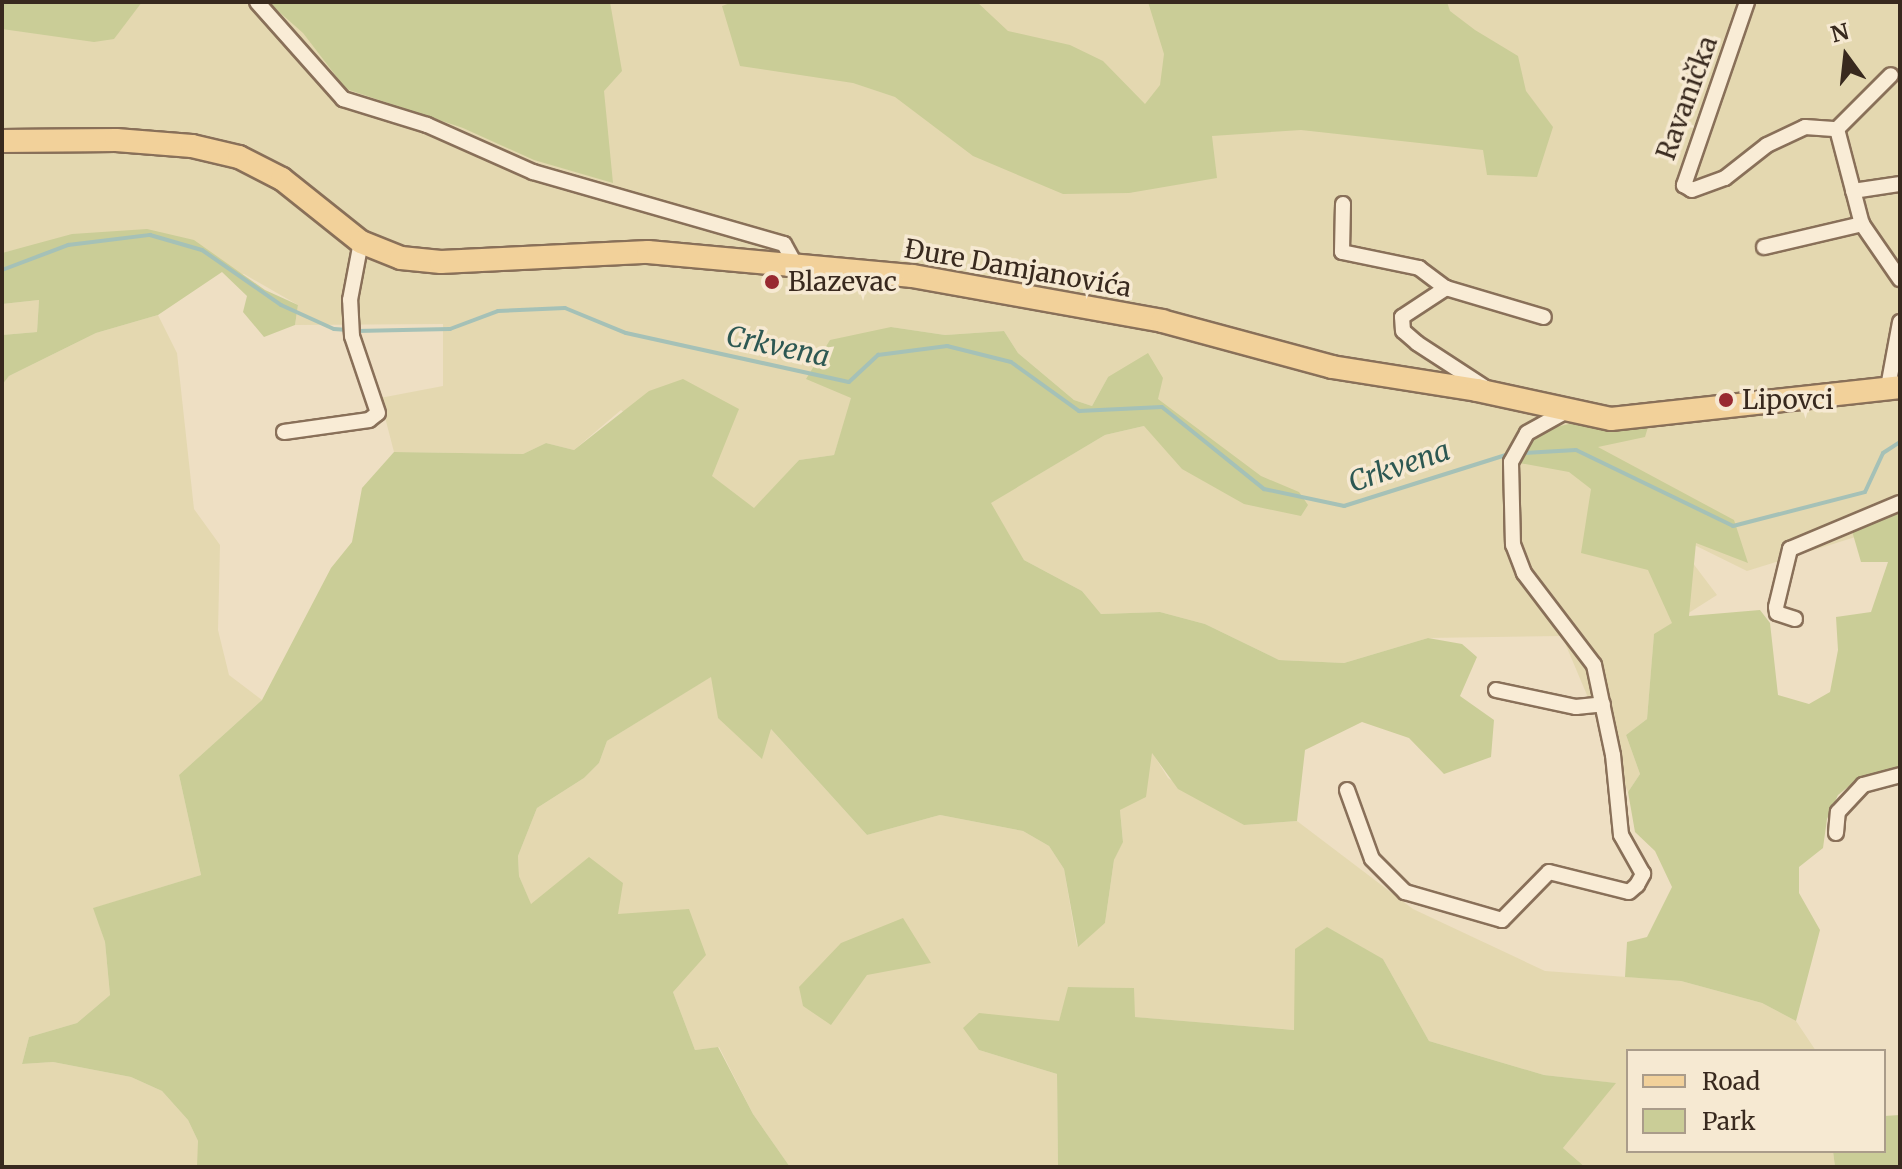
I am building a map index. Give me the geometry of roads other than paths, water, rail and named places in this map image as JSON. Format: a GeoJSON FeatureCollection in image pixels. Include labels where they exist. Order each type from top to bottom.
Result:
{"type":"FeatureCollection","features":[{"type":"Feature","properties":{"kind":"main road","name":"Đure Damjanovića"},"geometry":{"type":"LineString","coordinates":[[2,141],[116,140],[192,146],[239,157],[282,179],[361,242],[401,258],[441,262],[648,252],[913,276],[1071,303],[1332,367],[1494,394],[1565,412],[1643,418],[1709,405],[1894,387]]}},
{"type":"Feature","properties":{"kind":"street"},"geometry":{"type":"LineString","coordinates":[[257,2],[343,99],[427,125],[533,172],[784,244],[796,266]]}},
{"type":"Feature","properties":{"kind":"street","name":"Ravanička"},"geometry":{"type":"LineString","coordinates":[[1747,2],[1684,185],[1692,190],[1725,178],[1767,145],[1805,127],[1837,129]]}},
{"type":"Feature","properties":{"kind":"street"},"geometry":{"type":"LineString","coordinates":[[1891,75],[1837,129],[1862,224],[1900,279]]}},
{"type":"Feature","properties":{"kind":"street"},"geometry":{"type":"LineString","coordinates":[[1853,191],[1900,184]]}},
{"type":"Feature","properties":{"kind":"street"},"geometry":{"type":"LineString","coordinates":[[1343,204],[1342,252],[1419,268],[1446,288],[1544,317]]}},
{"type":"Feature","properties":{"kind":"street"},"geometry":{"type":"LineString","coordinates":[[1764,247],[1862,224]]}},
{"type":"Feature","properties":{"kind":"street"},"geometry":{"type":"LineString","coordinates":[[284,432],[376,417],[352,329],[361,242]]}},
{"type":"Feature","properties":{"kind":"street"},"geometry":{"type":"LineString","coordinates":[[1446,288],[1405,315],[1400,326],[1494,394]]}},
{"type":"Feature","properties":{"kind":"street"},"geometry":{"type":"LineString","coordinates":[[1894,387],[1900,322]]}},
{"type":"Feature","properties":{"kind":"street"},"geometry":{"type":"LineString","coordinates":[[1347,790],[1372,859],[1405,892],[1492,920],[1509,915],[1528,888],[1549,872],[1589,878],[1629,892],[1643,874],[1621,835],[1603,704],[1584,645],[1524,573],[1513,545],[1511,462],[1527,433],[1565,412]]}},
{"type":"Feature","properties":{"kind":"street"},"geometry":{"type":"LineString","coordinates":[[1795,619],[1777,613],[1776,607],[1790,549],[1900,503]]}},
{"type":"Feature","properties":{"kind":"street"},"geometry":{"type":"LineString","coordinates":[[1496,690],[1576,707],[1603,704]]}},
{"type":"Feature","properties":{"kind":"street"},"geometry":{"type":"LineString","coordinates":[[1836,833],[1838,812],[1863,785],[1900,775]]}},
{"type":"Feature","properties":{"kind":"waterway","name":"Crkvena"},"geometry":{"type":"LineString","coordinates":[[2,270],[68,245],[150,235],[202,250],[281,305],[334,329],[348,330]]}},
{"type":"Feature","properties":{"kind":"waterway","name":"Crkvena"},"geometry":{"type":"LineString","coordinates":[[356,331],[450,329],[498,311],[565,308],[626,333],[849,382],[878,355],[947,346],[1011,362],[1079,411],[1162,407],[1264,489],[1344,506],[1509,454]]}},
{"type":"Feature","properties":{"kind":"waterway","name":"Crkvena"},"geometry":{"type":"LineString","coordinates":[[1522,453],[1576,450],[1733,526],[1865,492],[1883,453],[1900,442]]}},
{"type":"Feature","properties":{"kind":"place","name":"Blazevac"},"geometry":{"type":"Point","coordinates":[772,282]}},
{"type":"Feature","properties":{"kind":"place","name":"Lipovci"},"geometry":{"type":"Point","coordinates":[1726,400]}}]}
